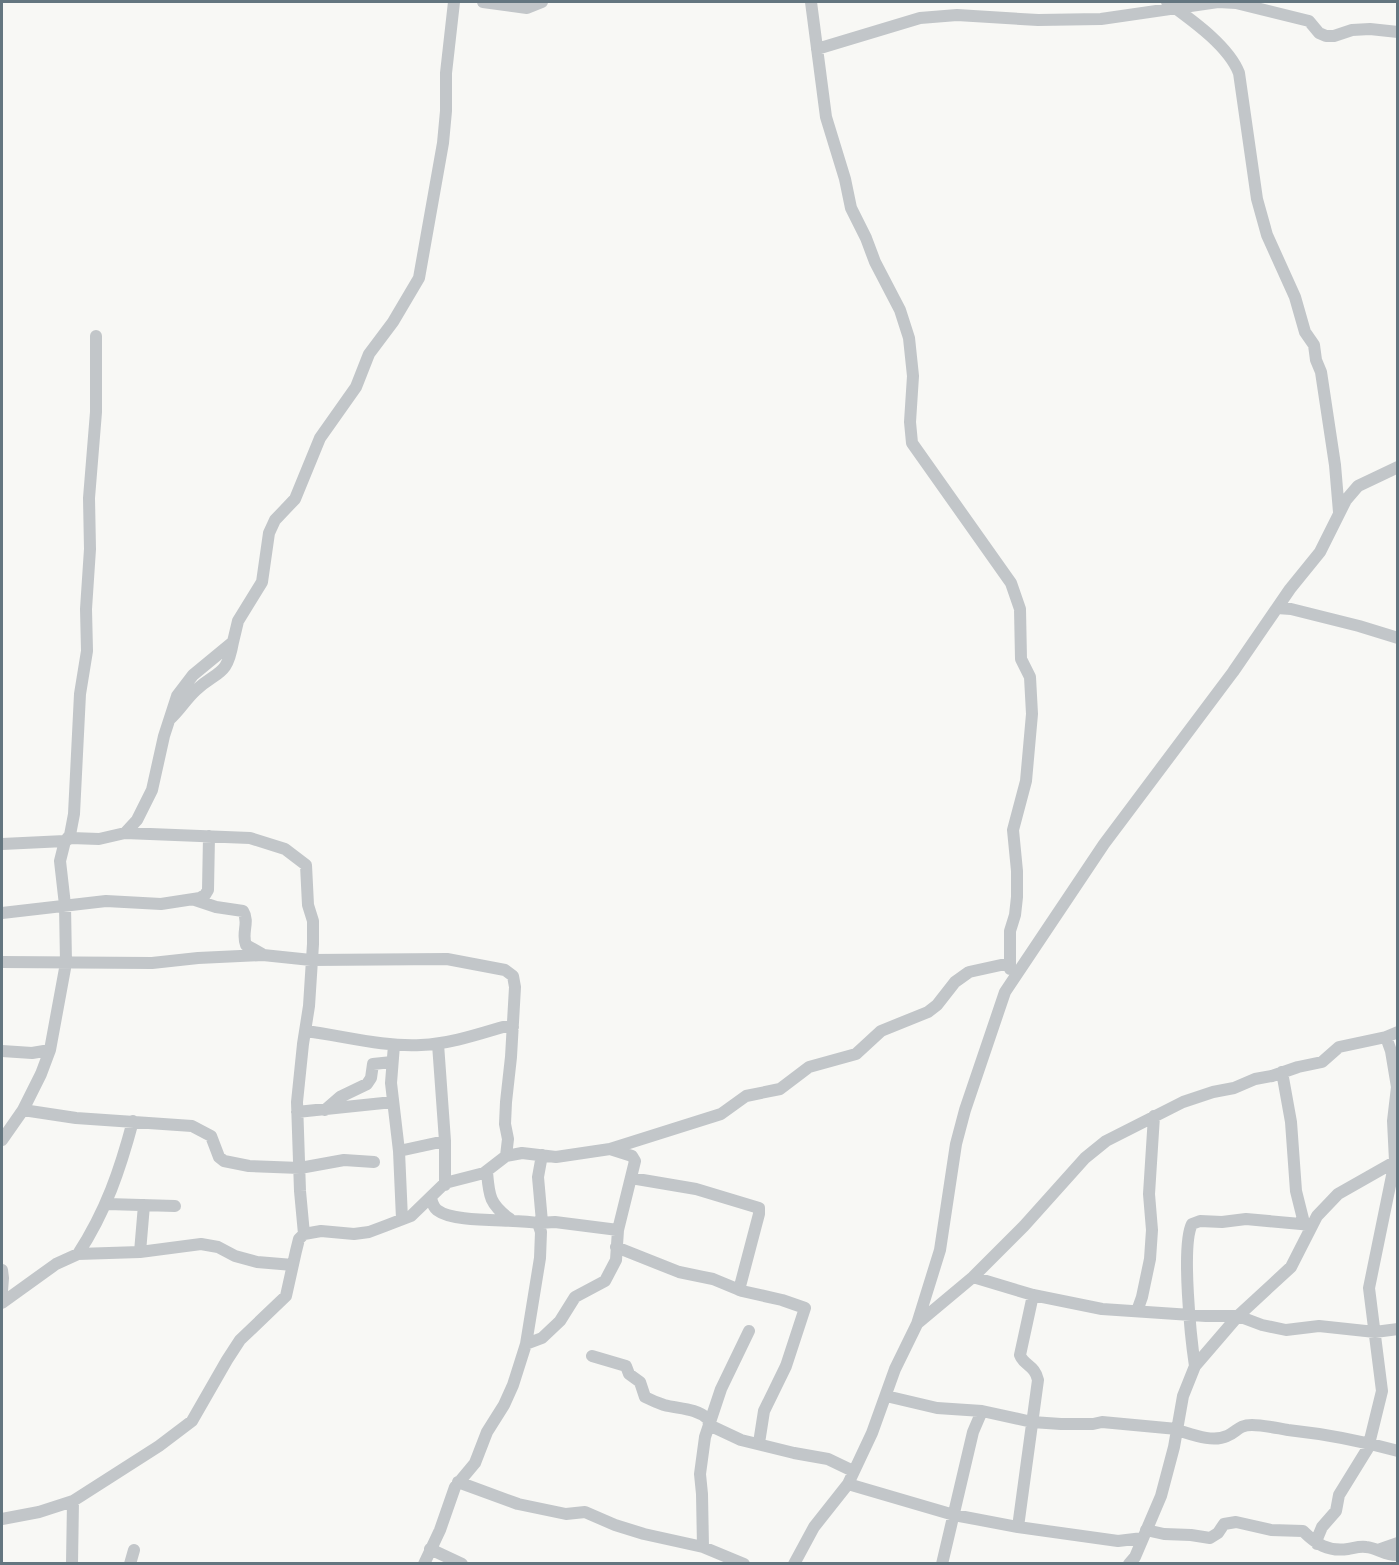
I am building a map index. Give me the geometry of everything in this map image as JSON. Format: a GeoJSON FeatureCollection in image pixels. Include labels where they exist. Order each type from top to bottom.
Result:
{"type":"FeatureCollection","features":[{"type":"Feature","properties":{"kind":"street"},"geometry":{"type":"LineString","coordinates":[[125,833],[136,820],[152,790],[177,696],[187,681],[233,642],[238,621],[262,582],[269,533],[275,520],[295,499],[320,438],[351,394],[369,354],[393,322],[419,278],[442,144],[446,111],[446,73],[454,2]]}},
{"type":"Feature","properties":{"kind":"street"},"geometry":{"type":"LineString","coordinates":[[483,2],[527,8],[542,2]]}},
{"type":"Feature","properties":{"kind":"street"},"geometry":{"type":"LineString","coordinates":[[811,2],[826,117],[846,179],[851,208],[900,310],[909,338],[913,376],[910,422],[912,443],[1011,582],[1020,609],[1021,659],[1030,677],[1032,714],[1026,781],[1013,830],[1017,897],[1010,931],[1011,982]]}},
{"type":"Feature","properties":{"kind":"street"},"geometry":{"type":"LineString","coordinates":[[817,49],[920,18],[957,15],[1038,20],[1101,19],[1172,5],[1214,2],[1236,3],[1309,21],[1319,33],[1326,36],[1352,30],[1398,32]]}},
{"type":"Feature","properties":{"kind":"street"},"geometry":{"type":"LineString","coordinates":[[1172,5],[1220,47],[1234,63],[1239,73],[1257,200],[1266,235],[1295,297],[1305,332],[1314,345],[1321,372],[1339,512]]}},
{"type":"Feature","properties":{"kind":"street"},"geometry":{"type":"LineString","coordinates":[[4,1134],[22,1110],[41,1074],[50,1050],[66,963],[65,906],[60,861],[65,841],[70,835],[74,814],[80,694],[87,651],[89,498],[96,412],[96,336]]}},
{"type":"Feature","properties":{"kind":"street"},"geometry":{"type":"LineString","coordinates":[[794,1563],[814,1527],[848,1484],[872,1433],[895,1369],[917,1324],[940,1250],[953,1164],[965,1110],[1004,996],[1011,982],[1104,844],[1320,552],[1346,500],[1358,486],[1398,467]]}},
{"type":"Feature","properties":{"kind":"street"},"geometry":{"type":"LineString","coordinates":[[1277,608],[1291,609],[1398,638]]}},
{"type":"Feature","properties":{"kind":"street"},"geometry":{"type":"LineString","coordinates":[[2,844],[65,841],[69,838],[99,839],[125,833],[191,834],[263,840],[285,849],[305,862],[308,905],[313,921],[311,991],[300,1063],[297,1112],[304,1234]]}},
{"type":"Feature","properties":{"kind":"street"},"geometry":{"type":"LineString","coordinates":[[2,913],[122,901],[161,904],[195,900],[206,896],[209,836]]}},
{"type":"Feature","properties":{"kind":"street"},"geometry":{"type":"LineString","coordinates":[[195,900],[216,907],[243,911],[247,920],[244,934],[246,945],[263,955]]}},
{"type":"Feature","properties":{"kind":"street"},"geometry":{"type":"LineString","coordinates":[[2,962],[152,963],[263,955],[311,960],[447,960],[505,970],[513,976],[515,987],[512,1057],[506,1102],[505,1124],[508,1139],[506,1155]]}},
{"type":"Feature","properties":{"kind":"street"},"geometry":{"type":"LineString","coordinates":[[2,1519],[39,1512],[73,1501],[152,1451],[192,1421],[240,1340],[286,1296],[299,1239],[304,1234],[311,1232],[364,1233],[411,1216],[445,1183],[487,1172],[506,1155],[522,1153],[556,1157],[610,1149],[721,1114],[746,1096],[780,1089],[809,1067],[856,1054],[881,1031],[927,1012],[937,1005],[955,982],[969,972],[1010,963]]}},
{"type":"Feature","properties":{"kind":"street"},"geometry":{"type":"LineString","coordinates":[[306,1030],[394,1045],[438,1044],[503,1027],[513,1027]]}},
{"type":"Feature","properties":{"kind":"street"},"geometry":{"type":"LineString","coordinates":[[917,1324],[973,1277],[1024,1226],[1092,1151],[1106,1141],[1183,1102],[1322,1062],[1342,1046],[1392,1034],[1391,1050],[1397,1087],[1393,1121],[1396,1161],[1369,1288],[1382,1391],[1369,1443],[1361,1462],[1339,1495],[1336,1511],[1319,1531],[1317,1544]]}},
{"type":"Feature","properties":{"kind":"street"},"geometry":{"type":"LineString","coordinates":[[438,1044],[445,1141],[445,1185]]}},
{"type":"Feature","properties":{"kind":"street"},"geometry":{"type":"LineString","coordinates":[[394,1045],[393,1102],[399,1150],[402,1219]]}},
{"type":"Feature","properties":{"kind":"street"},"geometry":{"type":"LineString","coordinates":[[2,1051],[32,1053],[50,1050]]}},
{"type":"Feature","properties":{"kind":"street"},"geometry":{"type":"LineString","coordinates":[[325,1110],[340,1097],[367,1084],[371,1078],[373,1064],[392,1062]]}},
{"type":"Feature","properties":{"kind":"street"},"geometry":{"type":"LineString","coordinates":[[1282,1072],[1291,1122],[1296,1191],[1308,1224]]}},
{"type":"Feature","properties":{"kind":"street"},"geometry":{"type":"LineString","coordinates":[[297,1112],[393,1102]]}},
{"type":"Feature","properties":{"kind":"street"},"geometry":{"type":"LineString","coordinates":[[22,1110],[76,1118],[133,1120],[192,1126],[211,1136],[219,1157],[224,1161],[249,1166],[300,1168],[344,1160],[374,1162]]}},
{"type":"Feature","properties":{"kind":"street"},"geometry":{"type":"LineString","coordinates":[[1137,1311],[1150,1259],[1152,1230],[1149,1194],[1154,1116]]}},
{"type":"Feature","properties":{"kind":"street"},"geometry":{"type":"LineString","coordinates":[[78,1254],[107,1204],[123,1160],[133,1120]]}},
{"type":"Feature","properties":{"kind":"street"},"geometry":{"type":"LineString","coordinates":[[508,1139],[539,1154]]}},
{"type":"Feature","properties":{"kind":"street"},"geometry":{"type":"LineString","coordinates":[[399,1150],[445,1141]]}},
{"type":"Feature","properties":{"kind":"street"},"geometry":{"type":"LineString","coordinates":[[526,1344],[542,1338],[560,1321],[575,1297],[604,1283],[615,1263],[618,1230],[635,1161],[633,1157],[610,1149]]}},
{"type":"Feature","properties":{"kind":"street"},"geometry":{"type":"LineString","coordinates":[[424,1563],[440,1530],[458,1482],[475,1463],[487,1432],[504,1405],[526,1344],[540,1258],[539,1154]]}},
{"type":"Feature","properties":{"kind":"street"},"geometry":{"type":"LineString","coordinates":[[1129,1563],[1135,1557],[1161,1496],[1185,1385],[1194,1366],[1238,1316],[1295,1263],[1308,1224],[1338,1194],[1396,1161]]}},
{"type":"Feature","properties":{"kind":"street"},"geometry":{"type":"LineString","coordinates":[[487,1172],[491,1199],[496,1208],[511,1219]]}},
{"type":"Feature","properties":{"kind":"street"},"geometry":{"type":"LineString","coordinates":[[631,1178],[696,1189],[759,1208],[758,1222],[739,1290]]}},
{"type":"Feature","properties":{"kind":"street"},"geometry":{"type":"LineString","coordinates":[[431,1198],[438,1211],[471,1219],[511,1219],[618,1230]]}},
{"type":"Feature","properties":{"kind":"street"},"geometry":{"type":"LineString","coordinates":[[107,1204],[175,1206]]}},
{"type":"Feature","properties":{"kind":"street"},"geometry":{"type":"LineString","coordinates":[[140,1252],[144,1205]]}},
{"type":"Feature","properties":{"kind":"street"},"geometry":{"type":"LineString","coordinates":[[1194,1366],[1187,1245],[1190,1227],[1194,1222],[1246,1219],[1308,1224]]}},
{"type":"Feature","properties":{"kind":"street"},"geometry":{"type":"LineString","coordinates":[[2,1303],[57,1264],[78,1254],[140,1252],[201,1244],[211,1245],[246,1260],[293,1265]]}},
{"type":"Feature","properties":{"kind":"street"},"geometry":{"type":"LineString","coordinates":[[616,1247],[679,1272],[713,1278],[739,1290],[806,1308],[786,1366],[764,1411],[759,1443]]}},
{"type":"Feature","properties":{"kind":"street"},"geometry":{"type":"LineString","coordinates":[[2,1270],[2,1292]]}},
{"type":"Feature","properties":{"kind":"street"},"geometry":{"type":"LineString","coordinates":[[973,1277],[1033,1295],[1102,1309],[1238,1316],[1262,1325],[1286,1330],[1325,1326],[1375,1332],[1398,1329]]}},
{"type":"Feature","properties":{"kind":"street"},"geometry":{"type":"LineString","coordinates":[[1018,1527],[1038,1380],[1033,1368],[1020,1358],[1033,1295]]}},
{"type":"Feature","properties":{"kind":"street"},"geometry":{"type":"LineString","coordinates":[[703,1548],[700,1474],[721,1389],[749,1331]]}},
{"type":"Feature","properties":{"kind":"street"},"geometry":{"type":"LineString","coordinates":[[592,1356],[626,1366],[629,1374],[640,1382],[645,1397],[703,1414],[708,1419],[711,1428],[741,1440],[828,1459],[853,1471]]}},
{"type":"Feature","properties":{"kind":"street"},"geometry":{"type":"LineString","coordinates":[[886,1396],[938,1408],[982,1411],[1032,1422],[1061,1424],[1102,1422],[1177,1429],[1201,1437],[1227,1436],[1242,1426],[1253,1425],[1317,1433],[1398,1451]]}},
{"type":"Feature","properties":{"kind":"street"},"geometry":{"type":"LineString","coordinates":[[942,1563],[973,1432],[982,1411]]}},
{"type":"Feature","properties":{"kind":"street"},"geometry":{"type":"LineString","coordinates":[[458,1482],[518,1504],[566,1514],[585,1512],[615,1525],[703,1548],[744,1563]]}},
{"type":"Feature","properties":{"kind":"street"},"geometry":{"type":"LineString","coordinates":[[848,1484],[954,1515],[1018,1527],[1118,1541],[1144,1534],[1191,1535],[1210,1538],[1218,1533],[1224,1524],[1232,1522],[1272,1530],[1303,1530],[1326,1521]]}},
{"type":"Feature","properties":{"kind":"street"},"geometry":{"type":"LineString","coordinates":[[72,1563],[73,1501]]}},
{"type":"Feature","properties":{"kind":"street"},"geometry":{"type":"LineString","coordinates":[[1303,1530],[1317,1544],[1330,1549],[1340,1550],[1365,1546],[1387,1555],[1398,1555]]}},
{"type":"Feature","properties":{"kind":"street"},"geometry":{"type":"LineString","coordinates":[[1378,1550],[1398,1543]]}},
{"type":"Feature","properties":{"kind":"street"},"geometry":{"type":"LineString","coordinates":[[430,1549],[462,1563]]}},
{"type":"Feature","properties":{"kind":"street"},"geometry":{"type":"LineString","coordinates":[[130,1563],[134,1550]]}}]}
